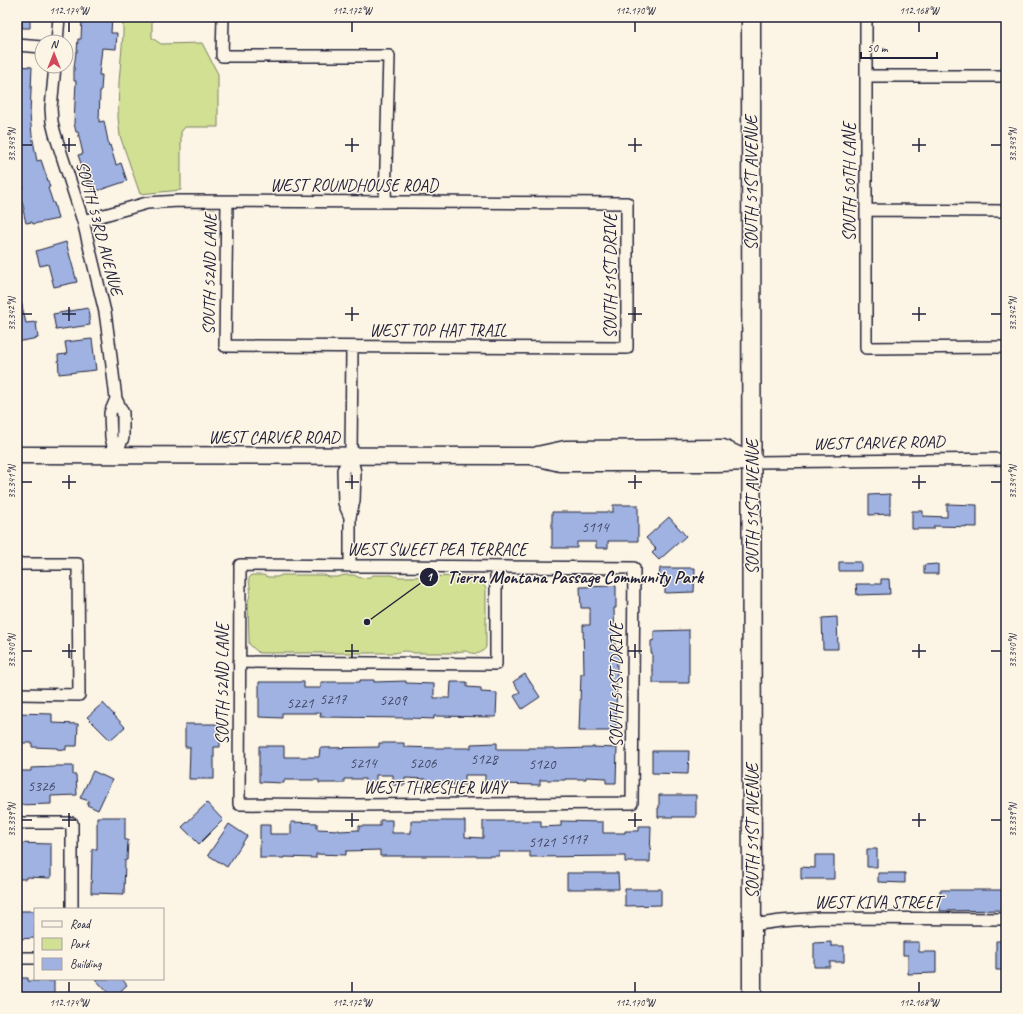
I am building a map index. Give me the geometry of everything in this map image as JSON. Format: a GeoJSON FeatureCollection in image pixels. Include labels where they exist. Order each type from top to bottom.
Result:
{"type":"FeatureCollection","features":[{"type":"Feature","properties":{"kind":"main road","name":"SOUTH 51ST AVENUE"},"geometry":{"type":"LineString","coordinates":[[751,17],[752,997]]}},
{"type":"Feature","properties":{"kind":"street"},"geometry":{"type":"LineString","coordinates":[[58,34],[59,17]]}},
{"type":"Feature","properties":{"kind":"street"},"geometry":{"type":"LineString","coordinates":[[222,17],[222,56],[389,56],[385,202]]}},
{"type":"Feature","properties":{"kind":"street","name":"SOUTH 50TH LANE"},"geometry":{"type":"LineString","coordinates":[[866,17],[866,348],[1006,347]]}},
{"type":"Feature","properties":{"kind":"street"},"geometry":{"type":"LineString","coordinates":[[17,45],[34,47]]}},
{"type":"Feature","properties":{"kind":"street","name":"SOUTH 53RD AVENUE"},"geometry":{"type":"LineString","coordinates":[[54,74],[51,108],[52,122],[83,221],[105,312],[116,399],[110,413],[111,437],[115,455]]}},
{"type":"Feature","properties":{"kind":"street"},"geometry":{"type":"LineString","coordinates":[[866,76],[1006,76]]}},
{"type":"Feature","properties":{"kind":"street","name":"WEST ROUNDHOUSE ROAD"},"geometry":{"type":"LineString","coordinates":[[83,221],[149,203],[179,202],[628,203]]}},
{"type":"Feature","properties":{"kind":"street","name":"SOUTH 52ND LANE"},"geometry":{"type":"LineString","coordinates":[[225,346],[227,202]]}},
{"type":"Feature","properties":{"kind":"street","name":"SOUTH 51ST DRIVE"},"geometry":{"type":"LineString","coordinates":[[628,203],[628,348]]}},
{"type":"Feature","properties":{"kind":"street"},"geometry":{"type":"LineString","coordinates":[[866,210],[1006,211]]}},
{"type":"Feature","properties":{"kind":"street","name":"WEST TOP HAT TRAIL"},"geometry":{"type":"LineString","coordinates":[[225,346],[628,348]]}},
{"type":"Feature","properties":{"kind":"street"},"geometry":{"type":"LineString","coordinates":[[350,566],[350,517],[354,501],[356,472],[351,456],[352,347]]}},
{"type":"Feature","properties":{"kind":"street","name":"WEST CARVER ROAD"},"geometry":{"type":"LineString","coordinates":[[17,455],[532,456],[560,463],[715,463],[1006,459]]}},
{"type":"Feature","properties":{"kind":"street"},"geometry":{"type":"LineString","coordinates":[[17,564],[78,564],[79,695],[17,694]]}},
{"type":"Feature","properties":{"kind":"street","name":"SOUTH 52ND LANE"},"geometry":{"type":"LineString","coordinates":[[239,804],[240,565]]}},
{"type":"Feature","properties":{"kind":"street","name":"WEST SWEET PEA TERRACE"},"geometry":{"type":"LineString","coordinates":[[240,565],[634,568]]}},
{"type":"Feature","properties":{"kind":"street"},"geometry":{"type":"LineString","coordinates":[[239,662],[496,664],[496,567]]}},
{"type":"Feature","properties":{"kind":"street","name":"SOUTH 51ST DRIVE"},"geometry":{"type":"LineString","coordinates":[[632,803],[634,568]]}},
{"type":"Feature","properties":{"kind":"street","name":"WEST THRESHER WAY"},"geometry":{"type":"LineString","coordinates":[[239,804],[355,805],[632,803]]}},
{"type":"Feature","properties":{"kind":"street"},"geometry":{"type":"LineString","coordinates":[[17,822],[72,823],[72,908]]}},
{"type":"Feature","properties":{"kind":"street","name":"WEST KIVA STREET"},"geometry":{"type":"LineString","coordinates":[[752,925],[822,918],[1006,919]]}},
{"type":"Feature","properties":{"kind":"street"},"geometry":{"type":"LineString","coordinates":[[17,958],[34,958]]}},
{"type":"Feature","properties":{"kind":"green space"},"geometry":{"type":"Polygon","coordinates":[[[123,17],[152,17],[152,38],[161,44],[202,43],[218,74],[218,127],[185,127],[181,132],[181,190],[140,194],[120,136],[118,118],[123,17]]]}},
{"type":"Feature","properties":{"kind":"green space"},"geometry":{"type":"Polygon","coordinates":[[[252,575],[277,577],[282,575],[324,575],[329,577],[338,577],[344,575],[354,575],[360,578],[370,577],[373,575],[392,575],[398,577],[476,576],[486,589],[486,647],[482,652],[476,654],[466,651],[452,653],[414,653],[404,651],[395,653],[259,653],[249,644],[248,601],[250,596],[249,579],[252,575]]]}},
{"type":"Feature","properties":{"kind":"building"},"geometry":{"type":"Polygon","coordinates":[[[22,17],[30,17],[30,28],[22,28],[22,17]]]}},
{"type":"Feature","properties":{"kind":"building"},"geometry":{"type":"Polygon","coordinates":[[[82,17],[112,17],[111,33],[117,33],[116,49],[102,48],[99,75],[102,75],[99,122],[104,121],[109,146],[110,145],[116,165],[121,163],[127,181],[94,192],[91,183],[88,184],[78,155],[83,154],[78,132],[76,132],[74,123],[76,81],[74,81],[74,68],[78,39],[81,39],[82,17]]]}},
{"type":"Feature","properties":{"kind":"building"},"geometry":{"type":"Polygon","coordinates":[[[17,66],[32,67],[30,115],[32,135],[37,161],[41,160],[58,219],[33,224],[32,222],[26,223],[24,209],[18,190],[23,188],[17,171],[17,66]]]}},
{"type":"Feature","properties":{"kind":"building"},"geometry":{"type":"Polygon","coordinates":[[[66,242],[77,282],[54,287],[48,264],[40,266],[36,251],[66,242]]]}},
{"type":"Feature","properties":{"kind":"building"},"geometry":{"type":"Polygon","coordinates":[[[17,297],[20,297],[26,323],[36,322],[38,338],[17,342],[17,297]]]}},
{"type":"Feature","properties":{"kind":"building"},"geometry":{"type":"Polygon","coordinates":[[[88,308],[90,325],[56,330],[53,314],[88,308]]]}},
{"type":"Feature","properties":{"kind":"building"},"geometry":{"type":"Polygon","coordinates":[[[92,339],[96,370],[59,374],[58,355],[67,354],[65,342],[92,339]]]}},
{"type":"Feature","properties":{"kind":"building"},"geometry":{"type":"Polygon","coordinates":[[[890,494],[890,514],[869,515],[869,495],[890,494]]]}},
{"type":"Feature","properties":{"kind":"building"},"geometry":{"type":"Polygon","coordinates":[[[947,504],[977,505],[977,527],[934,526],[934,529],[912,529],[912,511],[923,511],[923,516],[947,517],[947,504]]]}},
{"type":"Feature","properties":{"kind":"building"},"geometry":{"type":"Polygon","coordinates":[[[613,505],[638,505],[638,541],[608,541],[608,548],[596,548],[596,542],[577,542],[577,548],[552,548],[552,512],[613,512],[613,505]]]}},
{"type":"Feature","properties":{"kind":"building"},"geometry":{"type":"Polygon","coordinates":[[[669,517],[686,536],[659,560],[652,553],[656,549],[646,538],[669,517]]]}},
{"type":"Feature","properties":{"kind":"building"},"geometry":{"type":"Polygon","coordinates":[[[839,562],[861,562],[861,571],[839,571],[839,562]]]}},
{"type":"Feature","properties":{"kind":"building"},"geometry":{"type":"Polygon","coordinates":[[[938,564],[938,574],[924,574],[924,565],[938,564]]]}},
{"type":"Feature","properties":{"kind":"building"},"geometry":{"type":"Polygon","coordinates":[[[660,568],[695,568],[694,592],[665,593],[665,579],[659,579],[660,568]]]}},
{"type":"Feature","properties":{"kind":"building"},"geometry":{"type":"Polygon","coordinates":[[[881,579],[889,579],[890,594],[857,595],[856,584],[881,584],[881,579]]]}},
{"type":"Feature","properties":{"kind":"building"},"geometry":{"type":"Polygon","coordinates":[[[616,586],[616,608],[614,608],[615,648],[619,648],[619,660],[617,660],[616,731],[579,731],[581,674],[584,674],[583,625],[590,625],[590,608],[581,608],[580,587],[616,586]]]}},
{"type":"Feature","properties":{"kind":"building"},"geometry":{"type":"Polygon","coordinates":[[[837,617],[838,649],[823,649],[822,618],[837,617]]]}},
{"type":"Feature","properties":{"kind":"building"},"geometry":{"type":"Polygon","coordinates":[[[689,630],[689,683],[653,683],[651,641],[654,640],[654,631],[689,630]]]}},
{"type":"Feature","properties":{"kind":"building"},"geometry":{"type":"Polygon","coordinates":[[[525,674],[540,697],[522,709],[514,696],[520,692],[513,682],[525,674]]]}},
{"type":"Feature","properties":{"kind":"building"},"geometry":{"type":"Polygon","coordinates":[[[360,680],[374,680],[374,682],[406,681],[406,683],[434,684],[434,698],[450,698],[451,682],[467,682],[467,687],[481,688],[481,692],[497,693],[496,717],[434,716],[434,719],[320,717],[321,713],[282,713],[282,718],[259,717],[259,682],[304,682],[304,688],[321,688],[321,682],[360,682],[360,680]]]}},
{"type":"Feature","properties":{"kind":"building"},"geometry":{"type":"Polygon","coordinates":[[[103,703],[125,727],[110,740],[87,717],[103,703]]]}},
{"type":"Feature","properties":{"kind":"building"},"geometry":{"type":"Polygon","coordinates":[[[17,713],[52,714],[52,723],[78,724],[77,746],[66,746],[66,750],[57,748],[32,747],[32,743],[17,743],[17,713]]]}},
{"type":"Feature","properties":{"kind":"building"},"geometry":{"type":"Polygon","coordinates":[[[185,724],[220,724],[220,747],[214,747],[214,779],[189,779],[190,747],[185,747],[185,724]]]}},
{"type":"Feature","properties":{"kind":"building"},"geometry":{"type":"Polygon","coordinates":[[[379,743],[404,743],[404,747],[436,748],[471,748],[471,744],[497,743],[497,749],[555,749],[592,747],[617,748],[616,783],[606,783],[606,778],[586,777],[586,779],[540,780],[540,785],[485,785],[485,775],[465,775],[465,785],[453,785],[453,783],[425,784],[425,779],[405,778],[405,785],[393,785],[393,775],[376,775],[376,784],[365,784],[365,779],[344,779],[344,783],[319,783],[319,780],[284,780],[284,783],[259,782],[259,746],[284,746],[284,757],[319,757],[320,748],[379,747],[379,743]]]}},
{"type":"Feature","properties":{"kind":"building"},"geometry":{"type":"Polygon","coordinates":[[[652,751],[689,751],[688,774],[652,773],[652,751]]]}},
{"type":"Feature","properties":{"kind":"building"},"geometry":{"type":"Polygon","coordinates":[[[73,766],[73,775],[76,775],[77,795],[51,796],[51,804],[17,805],[17,771],[31,771],[31,768],[73,766]]]}},
{"type":"Feature","properties":{"kind":"building"},"geometry":{"type":"Polygon","coordinates":[[[93,771],[112,780],[98,810],[87,805],[89,801],[80,798],[93,771]]]}},
{"type":"Feature","properties":{"kind":"building"},"geometry":{"type":"Polygon","coordinates":[[[659,795],[696,795],[696,817],[658,817],[659,795]]]}},
{"type":"Feature","properties":{"kind":"building"},"geometry":{"type":"Polygon","coordinates":[[[207,803],[223,820],[199,844],[182,827],[207,803]]]}},
{"type":"Feature","properties":{"kind":"building"},"geometry":{"type":"Polygon","coordinates":[[[97,817],[125,817],[125,840],[128,840],[127,860],[125,860],[124,894],[91,893],[92,849],[97,849],[97,817]]]}},
{"type":"Feature","properties":{"kind":"building"},"geometry":{"type":"Polygon","coordinates":[[[380,820],[392,820],[392,833],[411,833],[411,821],[465,821],[465,837],[483,838],[483,821],[541,821],[541,827],[561,826],[561,821],[603,822],[603,833],[625,833],[625,831],[639,831],[639,826],[651,826],[650,862],[625,862],[625,856],[530,857],[530,852],[499,852],[499,856],[380,856],[380,850],[346,851],[346,855],[316,854],[316,858],[260,858],[260,825],[270,825],[270,834],[291,834],[291,822],[317,823],[317,829],[339,831],[359,830],[359,826],[380,826],[380,820]]]}},
{"type":"Feature","properties":{"kind":"building"},"geometry":{"type":"Polygon","coordinates":[[[229,824],[247,836],[227,867],[208,855],[229,824]]]}},
{"type":"Feature","properties":{"kind":"building"},"geometry":{"type":"Polygon","coordinates":[[[17,843],[51,844],[51,878],[26,877],[26,879],[17,879],[17,843]]]}},
{"type":"Feature","properties":{"kind":"building"},"geometry":{"type":"Polygon","coordinates":[[[867,849],[877,849],[877,867],[867,867],[867,849]]]}},
{"type":"Feature","properties":{"kind":"building"},"geometry":{"type":"Polygon","coordinates":[[[815,855],[834,855],[834,879],[801,879],[801,867],[815,868],[815,855]]]}},
{"type":"Feature","properties":{"kind":"building"},"geometry":{"type":"Polygon","coordinates":[[[567,873],[618,873],[619,889],[567,889],[567,873]]]}},
{"type":"Feature","properties":{"kind":"building"},"geometry":{"type":"Polygon","coordinates":[[[878,873],[905,873],[905,883],[878,882],[878,873]]]}},
{"type":"Feature","properties":{"kind":"building"},"geometry":{"type":"Polygon","coordinates":[[[625,889],[661,889],[661,905],[625,906],[625,889]]]}},
{"type":"Feature","properties":{"kind":"building"},"geometry":{"type":"Polygon","coordinates":[[[940,890],[1006,890],[1006,910],[940,911],[940,890]]]}},
{"type":"Feature","properties":{"kind":"building"},"geometry":{"type":"Polygon","coordinates":[[[17,911],[34,911],[34,938],[17,939],[17,911]]]}},
{"type":"Feature","properties":{"kind":"building"},"geometry":{"type":"Polygon","coordinates":[[[996,941],[1006,941],[1006,970],[996,970],[996,941]]]}},
{"type":"Feature","properties":{"kind":"building"},"geometry":{"type":"Polygon","coordinates":[[[831,942],[831,946],[844,946],[844,962],[830,962],[830,967],[814,967],[814,943],[831,942]]]}},
{"type":"Feature","properties":{"kind":"building"},"geometry":{"type":"Polygon","coordinates":[[[903,942],[919,942],[919,952],[936,952],[936,973],[908,974],[908,955],[903,955],[903,942]]]}},
{"type":"Feature","properties":{"kind":"building"},"geometry":{"type":"Polygon","coordinates":[[[17,978],[28,978],[28,981],[54,981],[54,997],[17,997],[17,978]]]}},
{"type":"Feature","properties":{"kind":"building"},"geometry":{"type":"Polygon","coordinates":[[[96,980],[123,980],[127,985],[114,997],[112,997],[96,980]]]}},
{"type":"Feature","properties":{"kind":"place","name":"Tierra Montana Passage Community Park"},"geometry":{"type":"Point","coordinates":[367,622]}}]}
